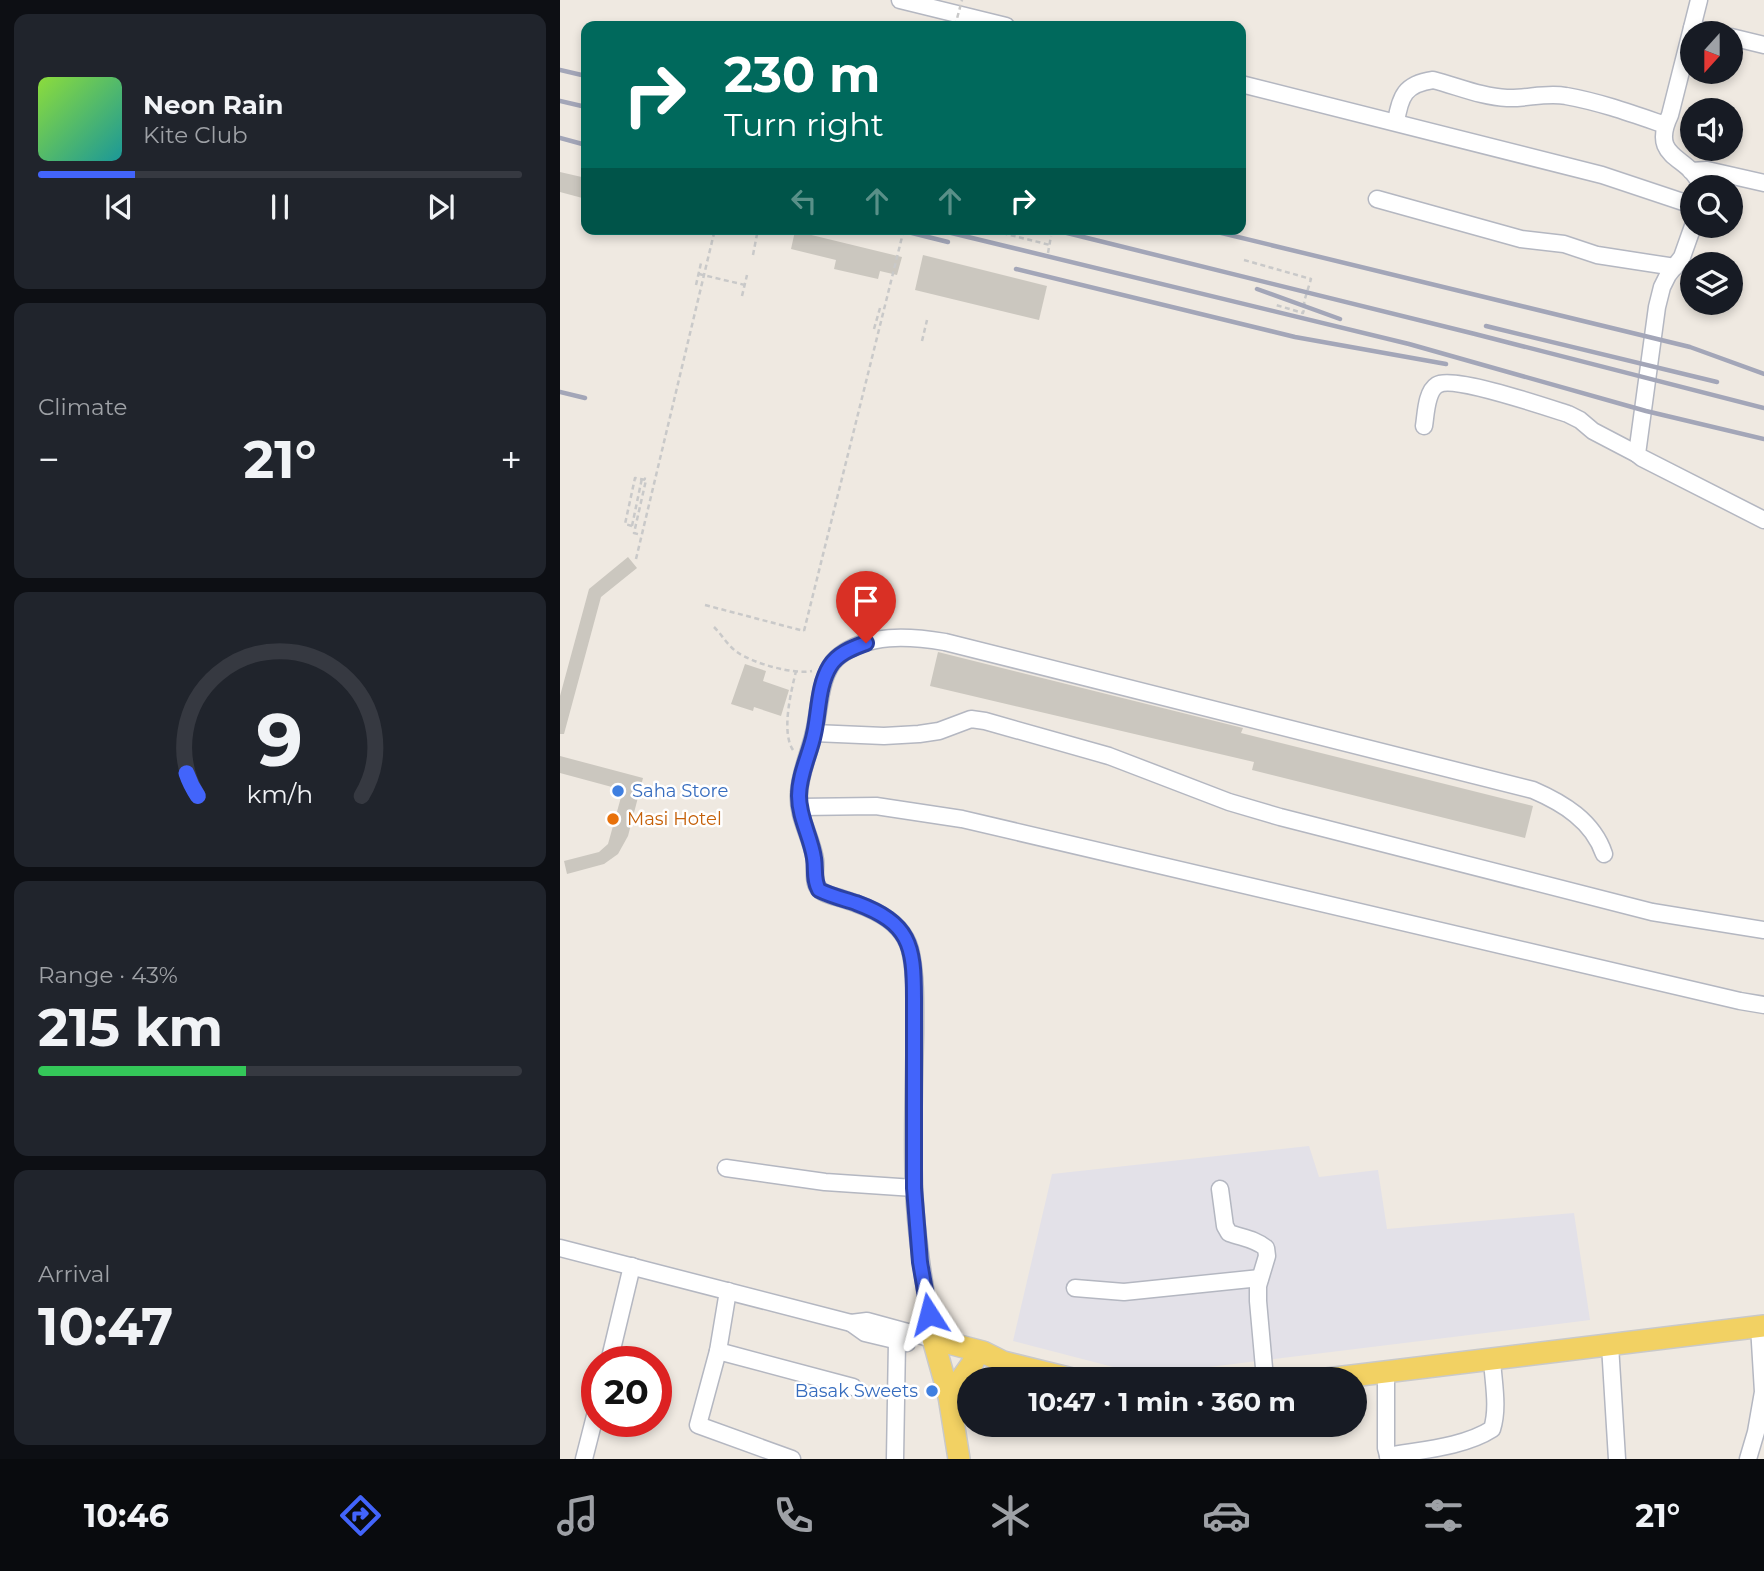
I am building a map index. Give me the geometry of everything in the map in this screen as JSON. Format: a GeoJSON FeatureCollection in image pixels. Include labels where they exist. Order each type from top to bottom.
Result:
{"type":"FeatureCollection","features":[{"type":"Feature","properties":{"kind":"main road"},"geometry":{"type":"LineString","coordinates":[[1367,1374],[1762,1326]]}},
{"type":"Feature","properties":{"kind":"main road"},"geometry":{"type":"LineString","coordinates":[[930,1346],[974,1362],[991,1365],[1003,1362]]}},
{"type":"Feature","properties":{"kind":"main road"},"geometry":{"type":"LineString","coordinates":[[930,1346],[983,1352],[1003,1362],[1023,1367]]}},
{"type":"Feature","properties":{"kind":"main road"},"geometry":{"type":"LineString","coordinates":[[930,1346],[949,1396],[959,1459]]}},
{"type":"Feature","properties":{"kind":"main road"},"geometry":{"type":"LineString","coordinates":[[949,1396],[974,1362]]}},
{"type":"Feature","properties":{"kind":"street"},"geometry":{"type":"LineString","coordinates":[[900,0],[986,21]]}},
{"type":"Feature","properties":{"kind":"street"},"geometry":{"type":"LineString","coordinates":[[1694,21],[1699,0]]}},
{"type":"Feature","properties":{"kind":"street"},"geometry":{"type":"LineString","coordinates":[[1743,40],[1764,45]]}},
{"type":"Feature","properties":{"kind":"street"},"geometry":{"type":"LineString","coordinates":[[1680,75],[1663,133],[1667,149],[1695,175]]}},
{"type":"Feature","properties":{"kind":"street"},"geometry":{"type":"LineString","coordinates":[[1396,122],[1402,95],[1422,82],[1433,80],[1501,98],[1550,94],[1567,96],[1665,125]]}},
{"type":"Feature","properties":{"kind":"street"},"geometry":{"type":"LineString","coordinates":[[1246,85],[1602,174],[1680,201]]}},
{"type":"Feature","properties":{"kind":"street"},"geometry":{"type":"LineString","coordinates":[[1691,171],[1707,170],[1764,183]]}},
{"type":"Feature","properties":{"kind":"street"},"geometry":{"type":"LineString","coordinates":[[1377,199],[1521,239],[1564,244],[1597,255],[1675,267]]}},
{"type":"Feature","properties":{"kind":"street"},"geometry":{"type":"LineString","coordinates":[[1637,454],[1657,307],[1662,287],[1685,250],[1689,238]]}},
{"type":"Feature","properties":{"kind":"street"},"geometry":{"type":"LineString","coordinates":[[1424,426],[1430,394],[1435,386],[1444,382],[1468,385],[1568,414],[1602,437],[1764,520]]}},
{"type":"Feature","properties":{"kind":"street"},"geometry":{"type":"LineString","coordinates":[[930,1346],[914,1188],[914,974],[909,943],[898,928],[879,913],[819,890],[815,880],[814,858],[800,807],[799,795],[805,760],[827,674],[836,658],[866,643],[894,637],[945,642],[1534,790],[1570,809],[1594,835],[1604,854]]}},
{"type":"Feature","properties":{"kind":"street"},"geometry":{"type":"LineString","coordinates":[[814,733],[884,736],[919,734],[939,731],[971,719],[985,721],[1109,756],[1218,798],[1280,817],[1653,912],[1764,930]]}},
{"type":"Feature","properties":{"kind":"street"},"geometry":{"type":"LineString","coordinates":[[800,807],[876,806],[962,819],[1764,1005]]}},
{"type":"Feature","properties":{"kind":"street"},"geometry":{"type":"LineString","coordinates":[[726,1168],[825,1182],[914,1188]]}},
{"type":"Feature","properties":{"kind":"street"},"geometry":{"type":"LineString","coordinates":[[1220,1189],[1225,1226],[1229,1233],[1250,1238],[1266,1248],[1266,1264],[1260,1278],[1258,1301],[1264,1367]]}},
{"type":"Feature","properties":{"kind":"street"},"geometry":{"type":"LineString","coordinates":[[560,1248],[851,1323],[865,1333],[930,1346]]}},
{"type":"Feature","properties":{"kind":"street"},"geometry":{"type":"LineString","coordinates":[[613,1346],[632,1266]]}},
{"type":"Feature","properties":{"kind":"street"},"geometry":{"type":"LineString","coordinates":[[1075,1288],[1124,1292],[1260,1278]]}},
{"type":"Feature","properties":{"kind":"street"},"geometry":{"type":"LineString","coordinates":[[728,1291],[718,1351],[698,1425],[792,1459]]}},
{"type":"Feature","properties":{"kind":"street"},"geometry":{"type":"LineString","coordinates":[[851,1323],[867,1321],[930,1346]]}},
{"type":"Feature","properties":{"kind":"street"},"geometry":{"type":"LineString","coordinates":[[1748,1459],[1763,1392],[1762,1326]]}},
{"type":"Feature","properties":{"kind":"street"},"geometry":{"type":"LineString","coordinates":[[895,1459],[897,1340]]}},
{"type":"Feature","properties":{"kind":"street"},"geometry":{"type":"LineString","coordinates":[[1610,1345],[1616,1459]]}},
{"type":"Feature","properties":{"kind":"street"},"geometry":{"type":"LineString","coordinates":[[718,1351],[853,1387]]}},
{"type":"Feature","properties":{"kind":"street"},"geometry":{"type":"LineString","coordinates":[[1386,1372],[1386,1448],[1389,1458],[1451,1444],[1492,1429],[1495,1420],[1492,1359]]}},
{"type":"Feature","properties":{"kind":"street"},"geometry":{"type":"LineString","coordinates":[[587,1456],[591,1437]]}},
{"type":"Feature","properties":{"kind":"path"},"geometry":{"type":"LineString","coordinates":[[956,21],[961,0]]}},
{"type":"Feature","properties":{"kind":"path"},"geometry":{"type":"LineString","coordinates":[[636,559],[714,235]]}},
{"type":"Feature","properties":{"kind":"path"},"geometry":{"type":"LineString","coordinates":[[753,255],[757,235]]}},
{"type":"Feature","properties":{"kind":"path"},"geometry":{"type":"LineString","coordinates":[[705,605],[804,631],[879,319],[902,235]]}},
{"type":"Feature","properties":{"kind":"path"},"geometry":{"type":"LineString","coordinates":[[1010,235],[1050,245]]}},
{"type":"Feature","properties":{"kind":"path"},"geometry":{"type":"LineString","coordinates":[[1048,253],[1052,236]]}},
{"type":"Feature","properties":{"kind":"path"},"geometry":{"type":"LineString","coordinates":[[1244,260],[1311,279],[1303,313],[1276,305]]}},
{"type":"Feature","properties":{"kind":"path"},"geometry":{"type":"LineString","coordinates":[[696,285],[701,263]]}},
{"type":"Feature","properties":{"kind":"path"},"geometry":{"type":"LineString","coordinates":[[699,274],[745,285]]}},
{"type":"Feature","properties":{"kind":"path"},"geometry":{"type":"LineString","coordinates":[[742,296],[747,275]]}},
{"type":"Feature","properties":{"kind":"path"},"geometry":{"type":"LineString","coordinates":[[874,329],[880,308]]}},
{"type":"Feature","properties":{"kind":"path"},"geometry":{"type":"LineString","coordinates":[[922,341],[928,320]]}},
{"type":"Feature","properties":{"kind":"path"},"geometry":{"type":"LineString","coordinates":[[641,535],[634,533],[646,480],[635,478],[625,524],[632,526],[640,490],[642,478],[654,483]]}},
{"type":"Feature","properties":{"kind":"path"},"geometry":{"type":"LineString","coordinates":[[714,627],[737,653],[796,671],[814,670],[827,674]]}},
{"type":"Feature","properties":{"kind":"path"},"geometry":{"type":"LineString","coordinates":[[796,671],[787,732],[789,744],[795,754],[805,760]]}},
{"type":"Feature","properties":{"kind":"shaded area"},"geometry":{"type":"Polygon","coordinates":[[[1309,1146],[1319,1177],[1378,1170],[1387,1229],[1574,1213],[1590,1320],[1209,1367],[1113,1367],[1013,1341],[1052,1174],[1309,1146]]]}},
{"type":"Feature","properties":{"kind":"building"},"geometry":{"type":"Polygon","coordinates":[[[560,172],[581,177],[581,198],[560,192],[560,172]]]}},
{"type":"Feature","properties":{"kind":"building"},"geometry":{"type":"Polygon","coordinates":[[[794,235],[811,235],[902,257],[897,275],[880,271],[878,279],[834,269],[836,260],[791,249],[794,235]]]}},
{"type":"Feature","properties":{"kind":"building"},"geometry":{"type":"Polygon","coordinates":[[[923,255],[1047,286],[1039,320],[915,290],[923,255]]]}},
{"type":"Feature","properties":{"kind":"building"},"geometry":{"type":"Polygon","coordinates":[[[628,557],[637,568],[601,597],[564,734],[560,734],[560,696],[589,589],[628,557]]]}},
{"type":"Feature","properties":{"kind":"building"},"geometry":{"type":"Polygon","coordinates":[[[938,652],[1243,728],[1241,733],[1533,806],[1525,838],[1252,770],[1254,762],[930,686],[938,652]]]}},
{"type":"Feature","properties":{"kind":"building"},"geometry":{"type":"Polygon","coordinates":[[[745,664],[766,671],[763,681],[789,690],[781,716],[754,707],[753,711],[731,704],[745,664]]]}},
{"type":"Feature","properties":{"kind":"building"},"geometry":{"type":"Polygon","coordinates":[[[560,756],[643,778],[628,836],[618,854],[604,864],[567,874],[564,861],[599,852],[608,844],[623,790],[560,773],[560,756]]]}},
{"type":"Feature","properties":{"kind":"railway"},"geometry":{"type":"LineString","coordinates":[[560,70],[581,75]]}},
{"type":"Feature","properties":{"kind":"railway"},"geometry":{"type":"LineString","coordinates":[[560,101],[581,106]]}},
{"type":"Feature","properties":{"kind":"railway"},"geometry":{"type":"LineString","coordinates":[[560,138],[581,144]]}},
{"type":"Feature","properties":{"kind":"railway"},"geometry":{"type":"LineString","coordinates":[[920,235],[948,242]]}},
{"type":"Feature","properties":{"kind":"railway"},"geometry":{"type":"LineString","coordinates":[[960,235],[1409,344],[1646,411],[1764,439]]}},
{"type":"Feature","properties":{"kind":"railway"},"geometry":{"type":"LineString","coordinates":[[1075,235],[1764,408]]}},
{"type":"Feature","properties":{"kind":"railway"},"geometry":{"type":"LineString","coordinates":[[1230,235],[1690,347],[1764,374]]}},
{"type":"Feature","properties":{"kind":"railway"},"geometry":{"type":"LineString","coordinates":[[1016,269],[1295,337],[1446,364]]}},
{"type":"Feature","properties":{"kind":"railway"},"geometry":{"type":"LineString","coordinates":[[1257,289],[1340,319]]}},
{"type":"Feature","properties":{"kind":"railway"},"geometry":{"type":"LineString","coordinates":[[1486,326],[1717,382]]}},
{"type":"Feature","properties":{"kind":"railway"},"geometry":{"type":"LineString","coordinates":[[560,392],[585,398]]}},
{"type":"Feature","properties":{"kind":"place","name":"Saha Store"},"geometry":{"type":"Point","coordinates":[618,791]}},
{"type":"Feature","properties":{"kind":"place","name":"Masi Hotel"},"geometry":{"type":"Point","coordinates":[613,819]}},
{"type":"Feature","properties":{"kind":"place","name":"Basak Sweets"},"geometry":{"type":"Point","coordinates":[932,1391]}},
{"type":"Feature","properties":{"kind":"route"},"geometry":{"type":"LineString","coordinates":[[866,643],[836,658],[830,666],[805,760],[799,795],[819,890],[879,913],[898,928],[909,943],[914,974],[914,1188],[920,1262],[929,1314]]}}]}
